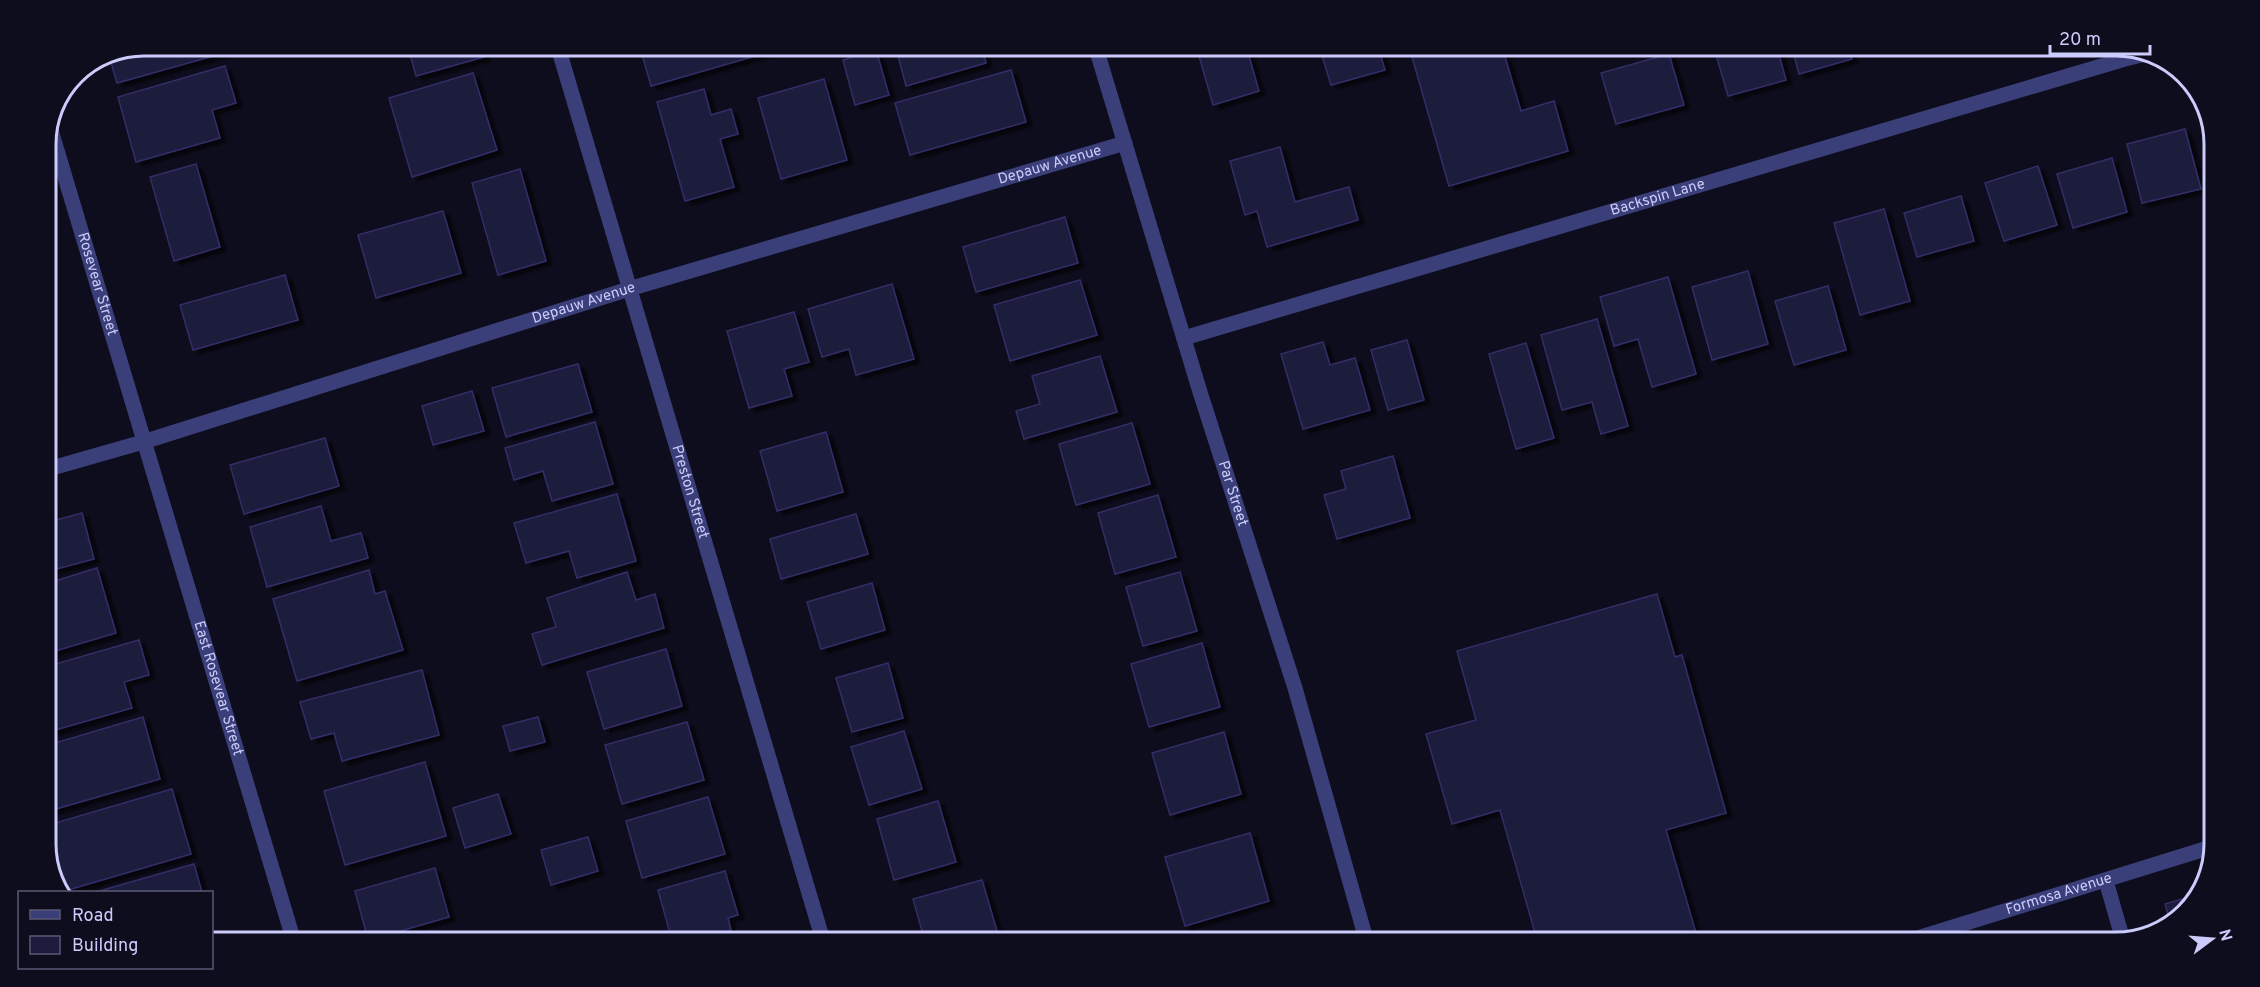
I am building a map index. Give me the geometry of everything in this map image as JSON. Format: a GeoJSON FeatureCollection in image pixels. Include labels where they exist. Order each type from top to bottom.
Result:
{"type":"FeatureCollection","features":[{"type":"Feature","properties":{"kind":"street","name":"Preston Street"},"geometry":{"type":"LineString","coordinates":[[561,55],[821,932]]}},
{"type":"Feature","properties":{"kind":"street","name":"Par Street"},"geometry":{"type":"LineString","coordinates":[[1098,55],[1184,338],[1295,688],[1364,932]]}},
{"type":"Feature","properties":{"kind":"street","name":"Backspin Lane"},"geometry":{"type":"LineString","coordinates":[[1184,338],[2122,56]]}},
{"type":"Feature","properties":{"kind":"street","name":"Depauw Avenue"},"geometry":{"type":"LineString","coordinates":[[56,467],[143,442],[629,289],[1125,143]]}},
{"type":"Feature","properties":{"kind":"street","name":"Rosevear Street"},"geometry":{"type":"LineString","coordinates":[[56,147],[143,442]]}},
{"type":"Feature","properties":{"kind":"street","name":"East Rosevear Street"},"geometry":{"type":"LineString","coordinates":[[143,442],[291,932]]}},
{"type":"Feature","properties":{"kind":"street","name":"Formosa Avenue"},"geometry":{"type":"LineString","coordinates":[[1938,932],[2204,849]]}},
{"type":"Feature","properties":{"kind":"street"},"geometry":{"type":"LineString","coordinates":[[2106,881],[2121,932]]}},
{"type":"Feature","properties":{"kind":"building"},"geometry":{"type":"Polygon","coordinates":[[[217,55],[117,83],[111,62],[126,57],[217,55]]]}},
{"type":"Feature","properties":{"kind":"building"},"geometry":{"type":"Polygon","coordinates":[[[410,55],[483,55],[484,57],[416,76],[410,55]]]}},
{"type":"Feature","properties":{"kind":"building"},"geometry":{"type":"Polygon","coordinates":[[[642,55],[759,55],[651,86],[642,55]]]}},
{"type":"Feature","properties":{"kind":"building"},"geometry":{"type":"Polygon","coordinates":[[[860,55],[877,55],[889,95],[855,105],[843,60],[860,55]]]}},
{"type":"Feature","properties":{"kind":"building"},"geometry":{"type":"Polygon","coordinates":[[[898,55],[984,55],[986,63],[906,86],[898,55]]]}},
{"type":"Feature","properties":{"kind":"building"},"geometry":{"type":"Polygon","coordinates":[[[1199,55],[1249,55],[1259,91],[1213,105],[1199,55]]]}},
{"type":"Feature","properties":{"kind":"building"},"geometry":{"type":"Polygon","coordinates":[[[1322,55],[1380,55],[1385,70],[1331,85],[1322,55]]]}},
{"type":"Feature","properties":{"kind":"building"},"geometry":{"type":"Polygon","coordinates":[[[1411,55],[1504,55],[1521,111],[1554,101],[1568,151],[1449,186],[1411,55]]]}},
{"type":"Feature","properties":{"kind":"building"},"geometry":{"type":"Polygon","coordinates":[[[1669,55],[1684,105],[1616,124],[1601,73],[1669,55]]]}},
{"type":"Feature","properties":{"kind":"building"},"geometry":{"type":"Polygon","coordinates":[[[1716,55],[1779,55],[1786,80],[1728,96],[1716,55]]]}},
{"type":"Feature","properties":{"kind":"building"},"geometry":{"type":"Polygon","coordinates":[[[1794,55],[1850,55],[1852,59],[1799,74],[1794,55]]]}},
{"type":"Feature","properties":{"kind":"building"},"geometry":{"type":"Polygon","coordinates":[[[225,66],[236,103],[212,110],[220,138],[136,162],[118,97],[225,66]]]}},
{"type":"Feature","properties":{"kind":"building"},"geometry":{"type":"Polygon","coordinates":[[[1011,70],[1026,122],[910,155],[895,103],[1011,70]]]}},
{"type":"Feature","properties":{"kind":"building"},"geometry":{"type":"Polygon","coordinates":[[[473,73],[497,150],[412,177],[389,98],[473,73]]]}},
{"type":"Feature","properties":{"kind":"building"},"geometry":{"type":"Polygon","coordinates":[[[824,79],[847,160],[781,179],[758,98],[824,79]]]}},
{"type":"Feature","properties":{"kind":"building"},"geometry":{"type":"Polygon","coordinates":[[[704,89],[711,115],[731,109],[738,134],[720,139],[734,187],[685,201],[657,102],[704,89]]]}},
{"type":"Feature","properties":{"kind":"building"},"geometry":{"type":"Polygon","coordinates":[[[2185,129],[2201,189],[2142,203],[2127,144],[2185,129]]]}},
{"type":"Feature","properties":{"kind":"building"},"geometry":{"type":"Polygon","coordinates":[[[1280,147],[1295,202],[1349,187],[1358,220],[1267,247],[1257,211],[1245,215],[1230,161],[1280,147]]]}},
{"type":"Feature","properties":{"kind":"building"},"geometry":{"type":"Polygon","coordinates":[[[2112,158],[2127,212],[2073,228],[2057,174],[2112,158]]]}},
{"type":"Feature","properties":{"kind":"building"},"geometry":{"type":"Polygon","coordinates":[[[196,164],[220,247],[174,261],[150,177],[196,164]]]}},
{"type":"Feature","properties":{"kind":"building"},"geometry":{"type":"Polygon","coordinates":[[[2038,166],[2057,225],[2004,241],[1985,183],[2038,166]]]}},
{"type":"Feature","properties":{"kind":"building"},"geometry":{"type":"Polygon","coordinates":[[[520,169],[546,261],[498,275],[472,183],[520,169]]]}},
{"type":"Feature","properties":{"kind":"building"},"geometry":{"type":"Polygon","coordinates":[[[1961,196],[1974,241],[1917,257],[1904,213],[1961,196]]]}},
{"type":"Feature","properties":{"kind":"building"},"geometry":{"type":"Polygon","coordinates":[[[1884,209],[1910,301],[1860,315],[1834,223],[1884,209]]]}},
{"type":"Feature","properties":{"kind":"building"},"geometry":{"type":"Polygon","coordinates":[[[443,211],[461,273],[376,298],[358,235],[443,211]]]}},
{"type":"Feature","properties":{"kind":"building"},"geometry":{"type":"Polygon","coordinates":[[[1065,217],[1078,263],[976,292],[963,247],[1065,217]]]}},
{"type":"Feature","properties":{"kind":"building"},"geometry":{"type":"Polygon","coordinates":[[[1748,271],[1768,344],[1712,360],[1692,287],[1748,271]]]}},
{"type":"Feature","properties":{"kind":"building"},"geometry":{"type":"Polygon","coordinates":[[[285,275],[298,320],[193,350],[180,305],[285,275]]]}},
{"type":"Feature","properties":{"kind":"building"},"geometry":{"type":"Polygon","coordinates":[[[1668,277],[1696,374],[1652,387],[1638,339],[1614,346],[1600,297],[1668,277]]]}},
{"type":"Feature","properties":{"kind":"building"},"geometry":{"type":"Polygon","coordinates":[[[1080,280],[1097,335],[1010,361],[994,305],[1080,280]]]}},
{"type":"Feature","properties":{"kind":"building"},"geometry":{"type":"Polygon","coordinates":[[[892,284],[914,359],[856,375],[849,349],[822,357],[808,309],[892,284]]]}},
{"type":"Feature","properties":{"kind":"building"},"geometry":{"type":"Polygon","coordinates":[[[1828,286],[1846,350],[1794,365],[1775,301],[1828,286]]]}},
{"type":"Feature","properties":{"kind":"building"},"geometry":{"type":"Polygon","coordinates":[[[794,312],[809,362],[784,369],[792,396],[749,408],[727,331],[794,312]]]}},
{"type":"Feature","properties":{"kind":"building"},"geometry":{"type":"Polygon","coordinates":[[[1597,319],[1628,426],[1601,434],[1592,402],[1562,410],[1541,335],[1597,319]]]}},
{"type":"Feature","properties":{"kind":"building"},"geometry":{"type":"Polygon","coordinates":[[[1407,340],[1424,400],[1388,410],[1371,350],[1407,340]]]}},
{"type":"Feature","properties":{"kind":"building"},"geometry":{"type":"Polygon","coordinates":[[[1323,342],[1330,365],[1355,358],[1370,410],[1303,429],[1281,354],[1323,342]]]}},
{"type":"Feature","properties":{"kind":"building"},"geometry":{"type":"Polygon","coordinates":[[[1526,343],[1554,438],[1516,449],[1489,354],[1526,343]]]}},
{"type":"Feature","properties":{"kind":"building"},"geometry":{"type":"Polygon","coordinates":[[[1100,356],[1117,412],[1024,439],[1016,411],[1040,404],[1032,376],[1100,356]]]}},
{"type":"Feature","properties":{"kind":"building"},"geometry":{"type":"Polygon","coordinates":[[[578,364],[592,412],[506,437],[492,388],[578,364]]]}},
{"type":"Feature","properties":{"kind":"building"},"geometry":{"type":"Polygon","coordinates":[[[472,391],[484,431],[433,445],[422,406],[472,391]]]}},
{"type":"Feature","properties":{"kind":"building"},"geometry":{"type":"Polygon","coordinates":[[[595,422],[613,484],[552,501],[543,471],[514,480],[505,448],[595,422]]]}},
{"type":"Feature","properties":{"kind":"building"},"geometry":{"type":"Polygon","coordinates":[[[1132,423],[1150,484],[1076,505],[1059,444],[1132,423]]]}},
{"type":"Feature","properties":{"kind":"building"},"geometry":{"type":"Polygon","coordinates":[[[826,432],[843,492],[777,511],[760,451],[826,432]]]}},
{"type":"Feature","properties":{"kind":"building"},"geometry":{"type":"Polygon","coordinates":[[[325,438],[339,486],[244,514],[230,465],[325,438]]]}},
{"type":"Feature","properties":{"kind":"building"},"geometry":{"type":"Polygon","coordinates":[[[1393,456],[1410,518],[1337,539],[1324,495],[1346,489],[1341,471],[1393,456]]]}},
{"type":"Feature","properties":{"kind":"building"},"geometry":{"type":"Polygon","coordinates":[[[617,494],[636,561],[577,578],[569,551],[526,563],[514,523],[617,494]]]}},
{"type":"Feature","properties":{"kind":"building"},"geometry":{"type":"Polygon","coordinates":[[[1158,495],[1176,557],[1115,574],[1098,513],[1158,495]]]}},
{"type":"Feature","properties":{"kind":"building"},"geometry":{"type":"Polygon","coordinates":[[[321,506],[331,541],[361,533],[368,558],[267,587],[250,527],[321,506]]]}},
{"type":"Feature","properties":{"kind":"building"},"geometry":{"type":"Polygon","coordinates":[[[82,513],[94,559],[56,569],[56,520],[82,513]]]}},
{"type":"Feature","properties":{"kind":"building"},"geometry":{"type":"Polygon","coordinates":[[[856,514],[868,554],[781,579],[770,539],[856,514]]]}},
{"type":"Feature","properties":{"kind":"building"},"geometry":{"type":"Polygon","coordinates":[[[97,568],[116,633],[56,651],[56,581],[97,568]]]}},
{"type":"Feature","properties":{"kind":"building"},"geometry":{"type":"Polygon","coordinates":[[[369,570],[375,594],[385,591],[403,650],[297,681],[273,599],[369,570]]]}},
{"type":"Feature","properties":{"kind":"building"},"geometry":{"type":"Polygon","coordinates":[[[627,572],[636,600],[655,594],[664,628],[542,665],[532,634],[556,627],[547,598],[627,572]]]}},
{"type":"Feature","properties":{"kind":"building"},"geometry":{"type":"Polygon","coordinates":[[[1180,572],[1197,631],[1143,646],[1126,587],[1180,572]]]}},
{"type":"Feature","properties":{"kind":"building"},"geometry":{"type":"Polygon","coordinates":[[[872,583],[885,630],[821,649],[807,602],[872,583]]]}},
{"type":"Feature","properties":{"kind":"building"},"geometry":{"type":"Polygon","coordinates":[[[1657,594],[1675,657],[1682,655],[1726,813],[1666,830],[1696,932],[1535,932],[1500,810],[1452,824],[1426,734],[1476,720],[1457,651],[1657,594]]]}},
{"type":"Feature","properties":{"kind":"building"},"geometry":{"type":"Polygon","coordinates":[[[139,640],[149,675],[124,682],[132,708],[56,730],[56,664],[139,640]]]}},
{"type":"Feature","properties":{"kind":"building"},"geometry":{"type":"Polygon","coordinates":[[[1202,643],[1220,707],[1149,727],[1131,664],[1202,643]]]}},
{"type":"Feature","properties":{"kind":"building"},"geometry":{"type":"Polygon","coordinates":[[[666,649],[682,706],[604,729],[587,672],[666,649]]]}},
{"type":"Feature","properties":{"kind":"building"},"geometry":{"type":"Polygon","coordinates":[[[888,663],[903,718],[852,732],[836,678],[888,663]]]}},
{"type":"Feature","properties":{"kind":"building"},"geometry":{"type":"Polygon","coordinates":[[[422,670],[439,735],[342,761],[334,733],[311,739],[300,702],[422,670]]]}},
{"type":"Feature","properties":{"kind":"building"},"geometry":{"type":"Polygon","coordinates":[[[143,717],[160,779],[56,809],[56,743],[143,717]]]}},
{"type":"Feature","properties":{"kind":"building"},"geometry":{"type":"Polygon","coordinates":[[[538,717],[545,742],[510,751],[503,726],[538,717]]]}},
{"type":"Feature","properties":{"kind":"building"},"geometry":{"type":"Polygon","coordinates":[[[687,722],[704,780],[622,804],[605,745],[687,722]]]}},
{"type":"Feature","properties":{"kind":"building"},"geometry":{"type":"Polygon","coordinates":[[[904,731],[922,789],[869,805],[851,747],[904,731]]]}},
{"type":"Feature","properties":{"kind":"building"},"geometry":{"type":"Polygon","coordinates":[[[1224,732],[1241,794],[1170,815],[1152,753],[1224,732]]]}},
{"type":"Feature","properties":{"kind":"building"},"geometry":{"type":"Polygon","coordinates":[[[425,762],[446,836],[345,865],[324,791],[425,762]]]}},
{"type":"Feature","properties":{"kind":"building"},"geometry":{"type":"Polygon","coordinates":[[[172,789],[191,854],[68,890],[57,861],[56,823],[172,789]]]}},
{"type":"Feature","properties":{"kind":"building"},"geometry":{"type":"Polygon","coordinates":[[[498,794],[511,834],[465,848],[453,808],[498,794]]]}},
{"type":"Feature","properties":{"kind":"building"},"geometry":{"type":"Polygon","coordinates":[[[708,797],[725,854],[642,878],[626,821],[708,797]]]}},
{"type":"Feature","properties":{"kind":"building"},"geometry":{"type":"Polygon","coordinates":[[[938,801],[956,862],[894,880],[877,819],[938,801]]]}},
{"type":"Feature","properties":{"kind":"building"},"geometry":{"type":"Polygon","coordinates":[[[1250,833],[1269,901],[1185,926],[1165,857],[1250,833]]]}},
{"type":"Feature","properties":{"kind":"building"},"geometry":{"type":"Polygon","coordinates":[[[588,837],[598,871],[551,885],[541,850],[588,837]]]}},
{"type":"Feature","properties":{"kind":"building"},"geometry":{"type":"Polygon","coordinates":[[[194,864],[202,891],[100,891],[194,864]]]}},
{"type":"Feature","properties":{"kind":"building"},"geometry":{"type":"Polygon","coordinates":[[[435,868],[449,917],[397,932],[366,932],[355,891],[435,868]]]}},
{"type":"Feature","properties":{"kind":"building"},"geometry":{"type":"Polygon","coordinates":[[[725,871],[738,915],[728,918],[731,930],[724,932],[670,932],[658,890],[725,871]]]}},
{"type":"Feature","properties":{"kind":"building"},"geometry":{"type":"Polygon","coordinates":[[[982,880],[997,932],[922,932],[913,899],[982,880]]]}},
{"type":"Feature","properties":{"kind":"building"},"geometry":{"type":"Polygon","coordinates":[[[2186,898],[2175,910],[2168,915],[2165,904],[2186,898]]]}}]}
